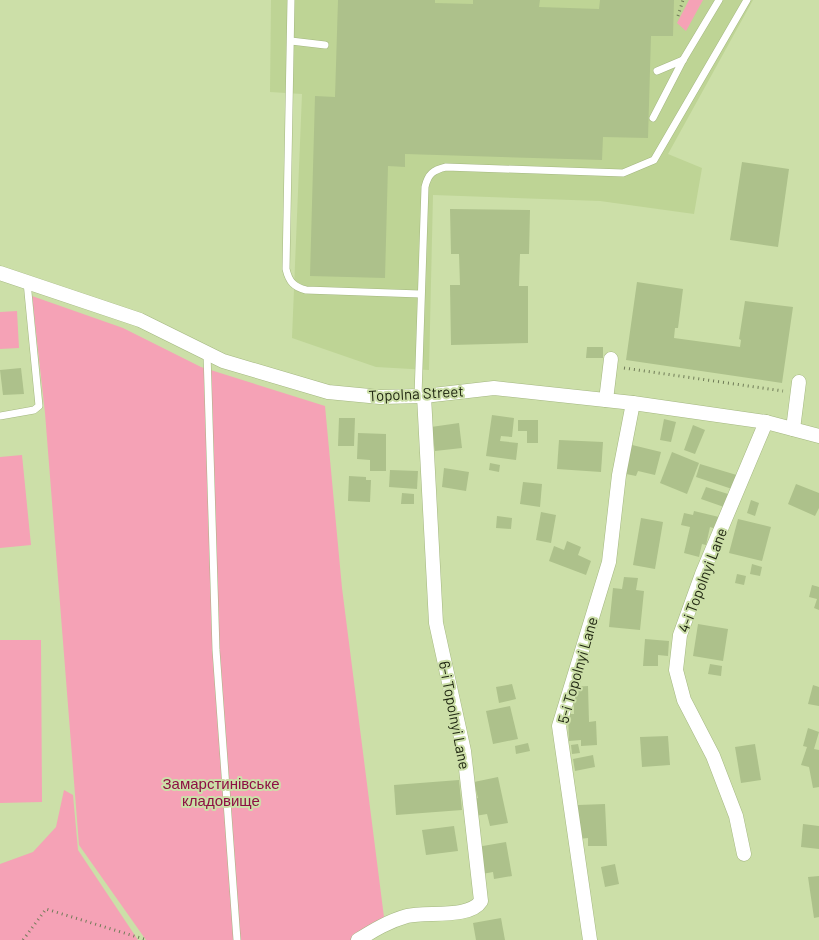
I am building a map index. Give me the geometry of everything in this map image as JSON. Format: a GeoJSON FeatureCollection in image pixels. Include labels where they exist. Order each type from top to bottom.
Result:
{"type":"FeatureCollection","features":[{"type":"Feature","properties":{"kind":"street","name":"Topolna Street"},"geometry":{"type":"LineString","coordinates":[[0,273],[140,320],[223,361],[328,392],[380,397],[421,396],[494,388],[633,403],[766,422],[819,436]]}},
{"type":"Feature","properties":{"kind":"street"},"geometry":{"type":"LineString","coordinates":[[606,400],[611,359]]}},
{"type":"Feature","properties":{"kind":"street"},"geometry":{"type":"LineString","coordinates":[[793,429],[799,382]]}},
{"type":"Feature","properties":{"kind":"street","name":"6-i Topolnyi Lane"},"geometry":{"type":"LineString","coordinates":[[358,940],[377,928],[408,916],[464,911],[472,909],[481,901],[464,751],[436,623],[421,396]]}},
{"type":"Feature","properties":{"kind":"street","name":"5-i Topolnyi Lane"},"geometry":{"type":"LineString","coordinates":[[590,940],[559,726],[609,562],[619,475],[633,403]]}},
{"type":"Feature","properties":{"kind":"street","name":"4-i Topolnyi Lane"},"geometry":{"type":"LineString","coordinates":[[744,854],[732,807],[713,756],[684,700],[676,670],[680,635],[702,574],[766,422]]}},
{"type":"Feature","properties":{"kind":"lane"},"geometry":{"type":"LineString","coordinates":[[291,0],[286,269],[289,280],[296,287],[306,290],[420,294]]}},
{"type":"Feature","properties":{"kind":"lane"},"geometry":{"type":"LineString","coordinates":[[653,118],[719,0]]}},
{"type":"Feature","properties":{"kind":"lane"},"geometry":{"type":"LineString","coordinates":[[421,396],[420,294],[425,187],[428,177],[435,170],[446,167],[623,173],[654,160],[747,0]]}},
{"type":"Feature","properties":{"kind":"lane"},"geometry":{"type":"LineString","coordinates":[[291,41],[325,45]]}},
{"type":"Feature","properties":{"kind":"lane"},"geometry":{"type":"LineString","coordinates":[[657,71],[684,60]]}},
{"type":"Feature","properties":{"kind":"lane"},"geometry":{"type":"LineString","coordinates":[[0,416],[34,410],[39,406],[27,282]]}},
{"type":"Feature","properties":{"kind":"lane"},"geometry":{"type":"LineString","coordinates":[[207,353],[216,650],[237,940]]}},
{"type":"Feature","properties":{"kind":"path"},"geometry":{"type":"LineString","coordinates":[[678,16],[683,0]]}},
{"type":"Feature","properties":{"kind":"path"},"geometry":{"type":"LineString","coordinates":[[623,368],[784,391]]}},
{"type":"Feature","properties":{"kind":"path"},"geometry":{"type":"LineString","coordinates":[[24,940],[46,909],[147,940]]}},
{"type":"Feature","properties":{"kind":"shaded area"},"geometry":{"type":"Polygon","coordinates":[[[271,0],[753,0],[668,154],[702,168],[694,214],[600,201],[433,195],[429,370],[376,367],[292,338],[302,94],[270,92],[271,0]]]}},
{"type":"Feature","properties":{"kind":"green space"},"geometry":{"type":"Polygon","coordinates":[[[689,0],[703,0],[686,31],[677,23],[689,0]]]}},
{"type":"Feature","properties":{"kind":"green space","name":"Замарстинівське кладовище"},"geometry":{"type":"Polygon","coordinates":[[[32,296],[123,328],[201,367],[325,406],[342,588],[385,925],[359,940],[146,940],[79,845],[45,413],[32,296]]]}},
{"type":"Feature","properties":{"kind":"green space"},"geometry":{"type":"Polygon","coordinates":[[[17,311],[19,348],[0,349],[0,312],[17,311]]]}},
{"type":"Feature","properties":{"kind":"green space"},"geometry":{"type":"Polygon","coordinates":[[[22,455],[31,545],[0,548],[0,457],[22,455]]]}},
{"type":"Feature","properties":{"kind":"green space"},"geometry":{"type":"Polygon","coordinates":[[[0,640],[41,640],[42,802],[0,803],[0,640]]]}},
{"type":"Feature","properties":{"kind":"green space"},"geometry":{"type":"Polygon","coordinates":[[[64,790],[73,795],[78,850],[138,940],[0,940],[0,864],[33,852],[56,827],[64,790]]]}},
{"type":"Feature","properties":{"kind":"building"},"geometry":{"type":"Polygon","coordinates":[[[338,0],[435,0],[435,3],[473,4],[473,0],[540,0],[539,7],[599,9],[600,0],[674,0],[673,36],[651,36],[648,138],[603,137],[602,160],[405,154],[405,167],[388,166],[385,278],[310,276],[315,96],[335,97],[338,0]]]}},
{"type":"Feature","properties":{"kind":"building"},"geometry":{"type":"Polygon","coordinates":[[[742,162],[789,169],[778,247],[730,240],[742,162]]]}},
{"type":"Feature","properties":{"kind":"building"},"geometry":{"type":"Polygon","coordinates":[[[450,209],[530,210],[529,254],[520,254],[519,286],[528,286],[528,343],[451,345],[450,285],[460,285],[459,254],[451,254],[450,209]]]}},
{"type":"Feature","properties":{"kind":"building"},"geometry":{"type":"Polygon","coordinates":[[[637,282],[683,289],[678,328],[675,328],[674,338],[740,347],[741,340],[739,339],[745,301],[793,307],[782,383],[626,360],[637,282]]]}},
{"type":"Feature","properties":{"kind":"building"},"geometry":{"type":"Polygon","coordinates":[[[587,347],[603,347],[603,358],[586,358],[587,347]]]}},
{"type":"Feature","properties":{"kind":"building"},"geometry":{"type":"Polygon","coordinates":[[[21,368],[24,394],[3,395],[0,370],[21,368]]]}},
{"type":"Feature","properties":{"kind":"building"},"geometry":{"type":"Polygon","coordinates":[[[492,415],[514,418],[512,437],[501,436],[500,441],[518,443],[516,460],[486,456],[492,415]]]}},
{"type":"Feature","properties":{"kind":"building"},"geometry":{"type":"Polygon","coordinates":[[[339,418],[355,418],[354,446],[338,446],[339,418]]]}},
{"type":"Feature","properties":{"kind":"building"},"geometry":{"type":"Polygon","coordinates":[[[664,419],[676,422],[671,442],[660,440],[664,419]]]}},
{"type":"Feature","properties":{"kind":"building"},"geometry":{"type":"Polygon","coordinates":[[[518,420],[538,420],[538,443],[527,443],[527,431],[518,431],[518,420]]]}},
{"type":"Feature","properties":{"kind":"building"},"geometry":{"type":"Polygon","coordinates":[[[459,423],[462,448],[435,451],[431,427],[459,423]]]}},
{"type":"Feature","properties":{"kind":"building"},"geometry":{"type":"Polygon","coordinates":[[[693,425],[705,430],[695,454],[684,450],[693,425]]]}},
{"type":"Feature","properties":{"kind":"building"},"geometry":{"type":"Polygon","coordinates":[[[358,433],[386,434],[386,471],[370,471],[370,460],[357,459],[358,433]]]}},
{"type":"Feature","properties":{"kind":"building"},"geometry":{"type":"Polygon","coordinates":[[[559,440],[603,442],[601,472],[557,469],[559,440]]]}},
{"type":"Feature","properties":{"kind":"building"},"geometry":{"type":"Polygon","coordinates":[[[628,444],[661,452],[655,475],[638,471],[636,476],[621,473],[628,444]]]}},
{"type":"Feature","properties":{"kind":"building"},"geometry":{"type":"Polygon","coordinates":[[[672,452],[699,463],[687,494],[660,483],[672,452]]]}},
{"type":"Feature","properties":{"kind":"building"},"geometry":{"type":"Polygon","coordinates":[[[490,463],[500,465],[499,472],[489,470],[490,463]]]}},
{"type":"Feature","properties":{"kind":"building"},"geometry":{"type":"Polygon","coordinates":[[[700,464],[740,476],[735,490],[696,477],[700,464]]]}},
{"type":"Feature","properties":{"kind":"building"},"geometry":{"type":"Polygon","coordinates":[[[444,468],[469,472],[466,491],[442,487],[444,468]]]}},
{"type":"Feature","properties":{"kind":"building"},"geometry":{"type":"Polygon","coordinates":[[[390,470],[418,471],[417,489],[389,487],[390,470]]]}},
{"type":"Feature","properties":{"kind":"building"},"geometry":{"type":"Polygon","coordinates":[[[349,476],[366,477],[366,480],[371,480],[370,502],[348,501],[349,476]]]}},
{"type":"Feature","properties":{"kind":"building"},"geometry":{"type":"Polygon","coordinates":[[[523,482],[542,484],[540,507],[520,504],[523,482]]]}},
{"type":"Feature","properties":{"kind":"building"},"geometry":{"type":"Polygon","coordinates":[[[796,484],[819,493],[819,508],[815,516],[788,504],[796,484]]]}},
{"type":"Feature","properties":{"kind":"building"},"geometry":{"type":"Polygon","coordinates":[[[706,487],[728,494],[724,507],[701,499],[706,487]]]}},
{"type":"Feature","properties":{"kind":"building"},"geometry":{"type":"Polygon","coordinates":[[[402,493],[414,494],[414,504],[401,504],[402,493]]]}},
{"type":"Feature","properties":{"kind":"building"},"geometry":{"type":"Polygon","coordinates":[[[751,500],[759,503],[755,516],[747,513],[751,500]]]}},
{"type":"Feature","properties":{"kind":"building"},"geometry":{"type":"Polygon","coordinates":[[[694,511],[719,517],[716,529],[710,527],[706,545],[702,544],[699,557],[684,553],[690,527],[681,525],[684,513],[693,515],[694,511]]]}},
{"type":"Feature","properties":{"kind":"building"},"geometry":{"type":"Polygon","coordinates":[[[541,512],[556,515],[551,543],[536,540],[541,512]]]}},
{"type":"Feature","properties":{"kind":"building"},"geometry":{"type":"Polygon","coordinates":[[[497,516],[512,518],[511,529],[496,528],[497,516]]]}},
{"type":"Feature","properties":{"kind":"building"},"geometry":{"type":"Polygon","coordinates":[[[641,518],[663,522],[655,569],[633,565],[641,518]]]}},
{"type":"Feature","properties":{"kind":"building"},"geometry":{"type":"Polygon","coordinates":[[[738,519],[771,527],[762,561],[729,553],[738,519]]]}},
{"type":"Feature","properties":{"kind":"building"},"geometry":{"type":"Polygon","coordinates":[[[567,541],[581,547],[578,555],[591,561],[586,575],[549,561],[554,546],[564,550],[567,541]]]}},
{"type":"Feature","properties":{"kind":"building"},"geometry":{"type":"Polygon","coordinates":[[[752,564],[762,567],[760,576],[750,574],[752,564]]]}},
{"type":"Feature","properties":{"kind":"building"},"geometry":{"type":"Polygon","coordinates":[[[737,574],[746,576],[744,585],[735,583],[737,574]]]}},
{"type":"Feature","properties":{"kind":"building"},"geometry":{"type":"Polygon","coordinates":[[[624,577],[638,578],[636,590],[644,591],[640,630],[609,627],[613,588],[622,589],[624,577]]]}},
{"type":"Feature","properties":{"kind":"building"},"geometry":{"type":"Polygon","coordinates":[[[812,585],[819,587],[819,610],[814,608],[817,599],[809,597],[812,585]]]}},
{"type":"Feature","properties":{"kind":"building"},"geometry":{"type":"Polygon","coordinates":[[[698,624],[728,629],[723,661],[693,656],[698,624]]]}},
{"type":"Feature","properties":{"kind":"building"},"geometry":{"type":"Polygon","coordinates":[[[645,639],[669,641],[668,656],[658,655],[658,666],[643,666],[645,639]]]}},
{"type":"Feature","properties":{"kind":"building"},"geometry":{"type":"Polygon","coordinates":[[[710,664],[722,666],[721,676],[708,674],[710,664]]]}},
{"type":"Feature","properties":{"kind":"building"},"geometry":{"type":"Polygon","coordinates":[[[512,684],[516,699],[499,703],[496,687],[512,684]]]}},
{"type":"Feature","properties":{"kind":"building"},"geometry":{"type":"Polygon","coordinates":[[[813,685],[819,687],[819,706],[808,704],[813,685]]]}},
{"type":"Feature","properties":{"kind":"building"},"geometry":{"type":"Polygon","coordinates":[[[588,686],[589,722],[596,721],[597,745],[581,746],[581,740],[569,741],[568,714],[574,714],[573,687],[588,686]]]}},
{"type":"Feature","properties":{"kind":"building"},"geometry":{"type":"Polygon","coordinates":[[[510,706],[518,739],[493,744],[486,711],[510,706]]]}},
{"type":"Feature","properties":{"kind":"building"},"geometry":{"type":"Polygon","coordinates":[[[808,728],[819,732],[814,749],[819,750],[819,787],[813,788],[809,767],[801,765],[807,747],[803,746],[808,728]]]}},
{"type":"Feature","properties":{"kind":"building"},"geometry":{"type":"Polygon","coordinates":[[[668,736],[670,765],[642,767],[640,737],[668,736]]]}},
{"type":"Feature","properties":{"kind":"building"},"geometry":{"type":"Polygon","coordinates":[[[528,743],[530,751],[516,754],[515,746],[528,743]]]}},
{"type":"Feature","properties":{"kind":"building"},"geometry":{"type":"Polygon","coordinates":[[[578,744],[580,753],[572,754],[571,745],[578,744]]]}},
{"type":"Feature","properties":{"kind":"building"},"geometry":{"type":"Polygon","coordinates":[[[755,744],[761,780],[741,783],[735,747],[755,744]]]}},
{"type":"Feature","properties":{"kind":"building"},"geometry":{"type":"Polygon","coordinates":[[[593,755],[595,767],[575,771],[573,759],[593,755]]]}},
{"type":"Feature","properties":{"kind":"building"},"geometry":{"type":"Polygon","coordinates":[[[498,777],[508,823],[490,826],[487,814],[475,816],[471,800],[478,798],[474,782],[498,777]]]}},
{"type":"Feature","properties":{"kind":"building"},"geometry":{"type":"Polygon","coordinates":[[[459,780],[462,810],[396,815],[394,785],[459,780]]]}},
{"type":"Feature","properties":{"kind":"building"},"geometry":{"type":"Polygon","coordinates":[[[605,804],[607,846],[588,846],[588,838],[579,839],[578,805],[605,804]]]}},
{"type":"Feature","properties":{"kind":"building"},"geometry":{"type":"Polygon","coordinates":[[[803,824],[819,826],[819,849],[801,847],[803,824]]]}},
{"type":"Feature","properties":{"kind":"building"},"geometry":{"type":"Polygon","coordinates":[[[454,826],[458,851],[426,855],[422,830],[454,826]]]}},
{"type":"Feature","properties":{"kind":"building"},"geometry":{"type":"Polygon","coordinates":[[[506,842],[512,876],[494,879],[493,872],[482,874],[477,847],[506,842]]]}},
{"type":"Feature","properties":{"kind":"building"},"geometry":{"type":"Polygon","coordinates":[[[615,864],[619,884],[605,887],[601,867],[615,864]]]}},
{"type":"Feature","properties":{"kind":"building"},"geometry":{"type":"Polygon","coordinates":[[[819,876],[819,917],[814,918],[808,877],[819,876]]]}},
{"type":"Feature","properties":{"kind":"building"},"geometry":{"type":"Polygon","coordinates":[[[501,918],[505,940],[476,940],[473,923],[501,918]]]}}]}
